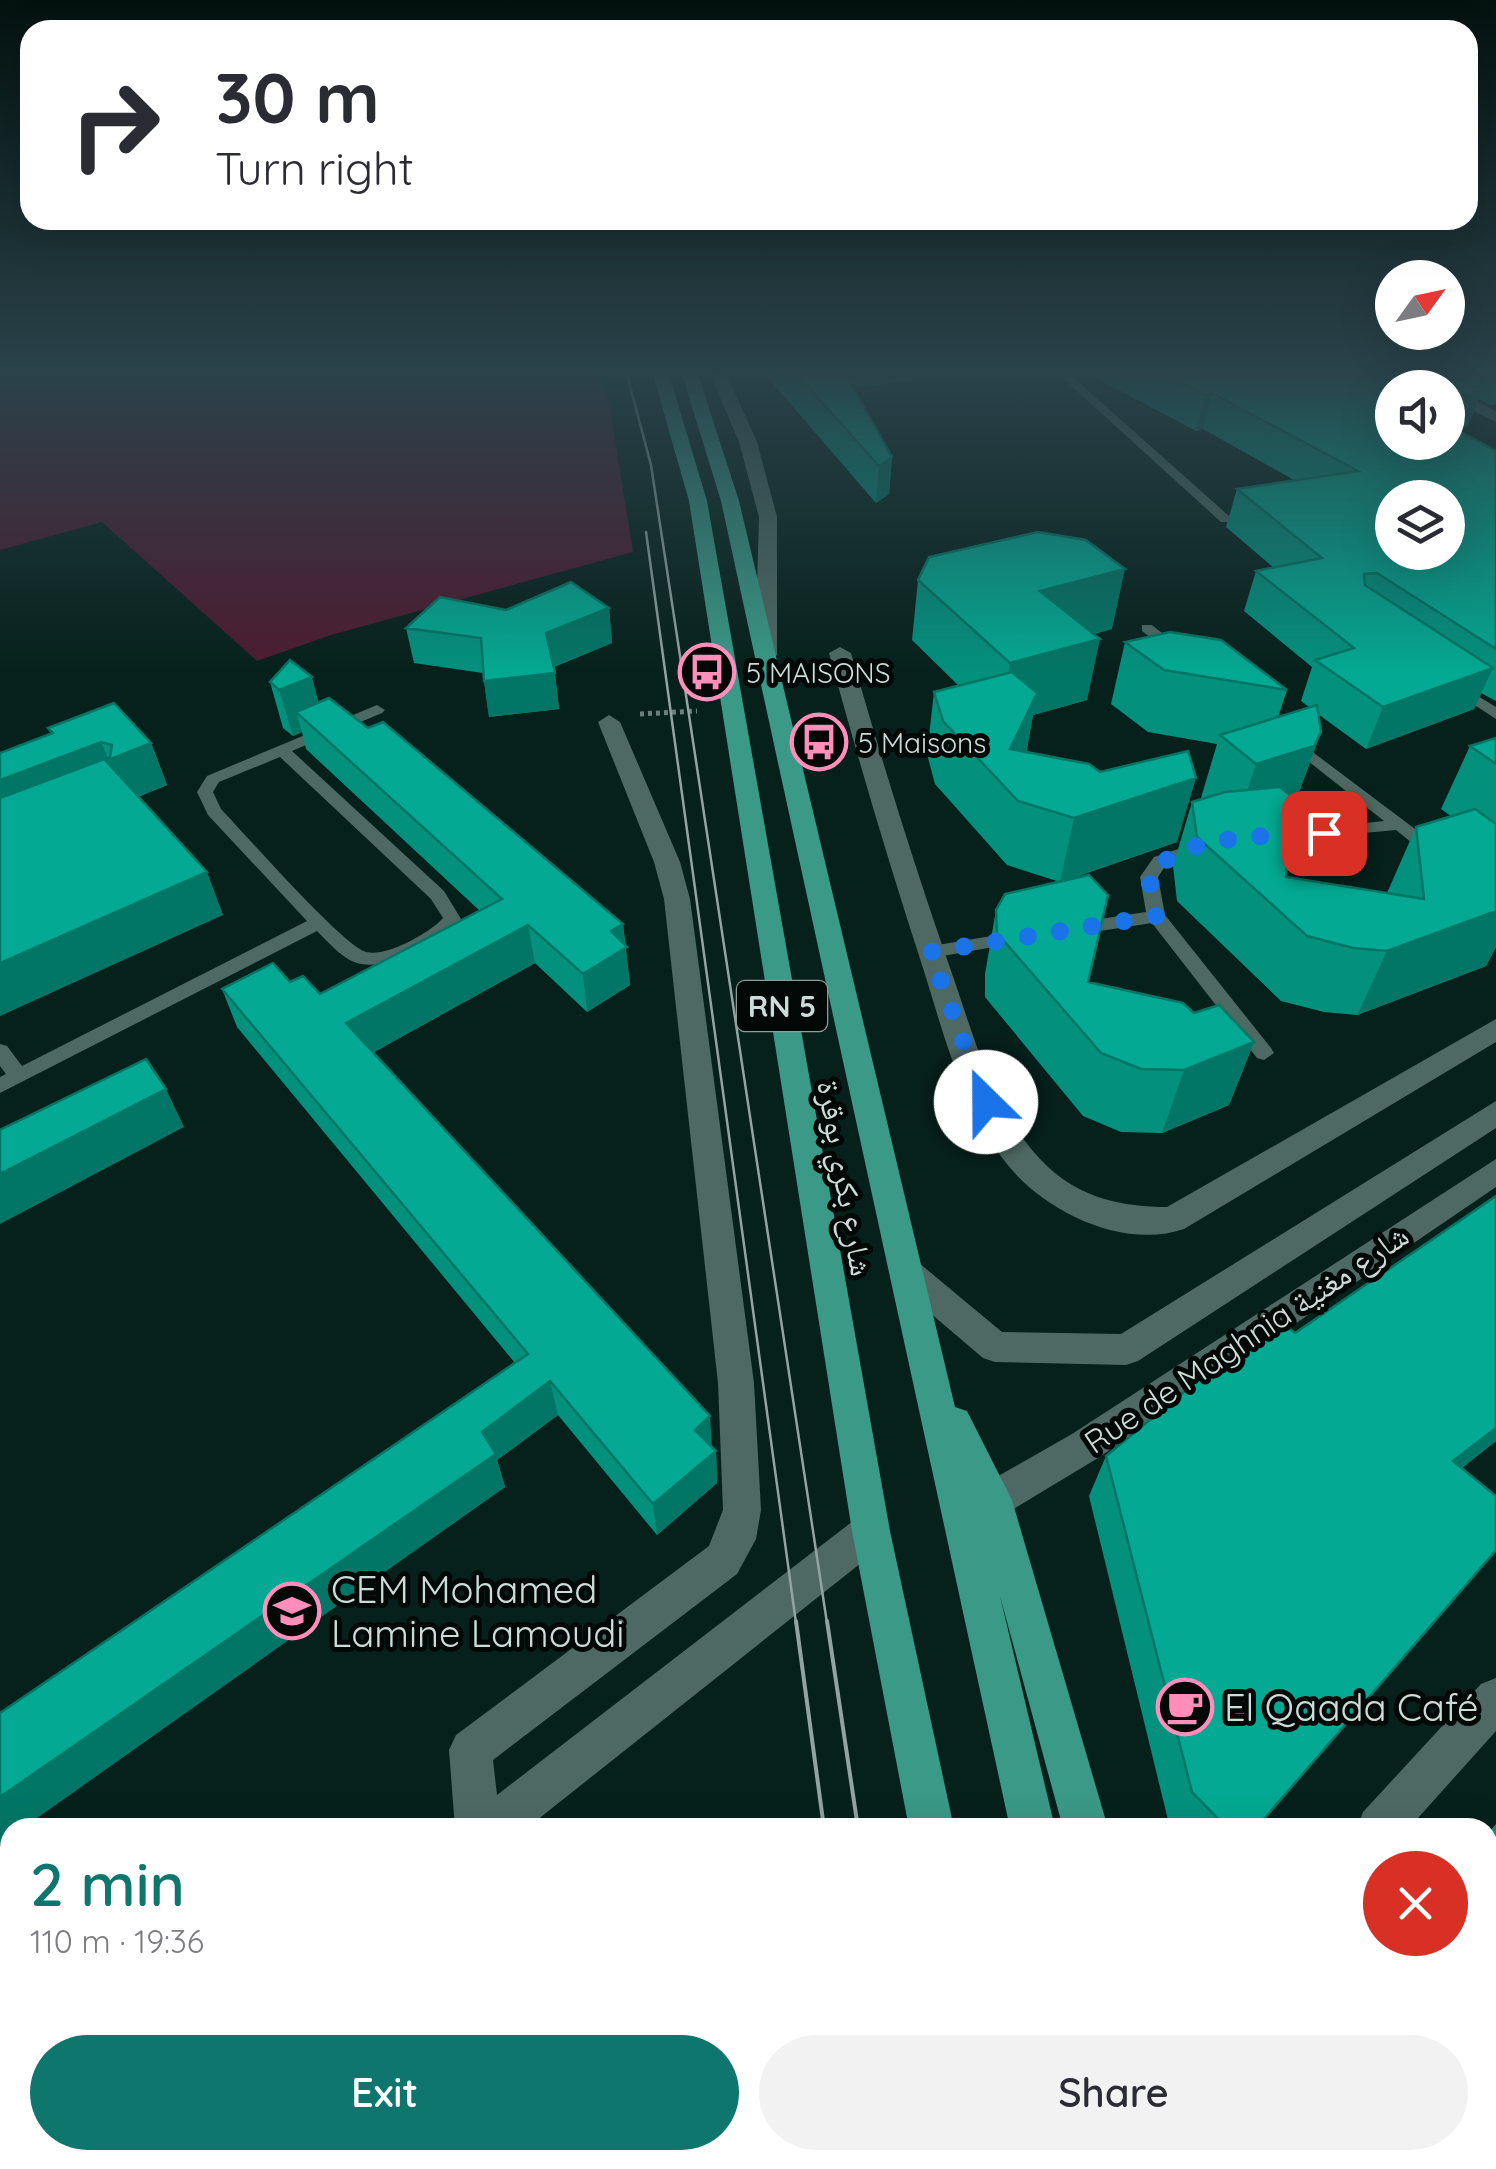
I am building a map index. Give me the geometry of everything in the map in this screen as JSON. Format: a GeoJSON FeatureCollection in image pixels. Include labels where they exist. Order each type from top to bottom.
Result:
{"type":"FeatureCollection","features":[{"type":"Feature","properties":{"kind":"highway","name":"شارع بكري بوقرة"},"geometry":{"type":"LineString","coordinates":[[690,472],[698,501],[871,1531],[930,1818]]}},
{"type":"Feature","properties":{"kind":"highway","name":"شارع بكري بوقرة"},"geometry":{"type":"LineString","coordinates":[[721,472],[935,1386],[1030,1818]]}},
{"type":"Feature","properties":{"kind":"highway","name":"RN 5"},"geometry":{"type":"LineString","coordinates":[[935,1386],[993,1500],[1083,1818]]}},
{"type":"Feature","properties":{"kind":"street"},"geometry":{"type":"LineString","coordinates":[[756,472],[768,518],[766,658]]}},
{"type":"Feature","properties":{"kind":"street"},"geometry":{"type":"LineString","coordinates":[[840,653],[885,818],[973,1076],[998,1128],[1039,1178],[1089,1210],[1136,1221],[1172,1220],[1496,1029]]}},
{"type":"Feature","properties":{"kind":"street"},"geometry":{"type":"LineString","coordinates":[[476,1818],[470,1750],[723,1560],[736,1539],[742,1510],[736,1383],[678,899],[667,862],[609,722]]}},
{"type":"Feature","properties":{"kind":"street","name":"Rue de Maghnia شارع مغنية"},"geometry":{"type":"LineString","coordinates":[[907,1272],[996,1347],[1126,1350],[1496,1113]]}},
{"type":"Feature","properties":{"kind":"street","name":"Rue de Maghnia شارع مغنية"},"geometry":{"type":"LineString","coordinates":[[993,1500],[1086,1446],[1496,1171]]}},
{"type":"Feature","properties":{"kind":"street"},"geometry":{"type":"LineString","coordinates":[[503,1818],[871,1531]]}},
{"type":"Feature","properties":{"kind":"street"},"geometry":{"type":"LineString","coordinates":[[1387,1818],[1496,1699]]}},
{"type":"Feature","properties":{"kind":"lane"},"geometry":{"type":"LineString","coordinates":[[1173,472],[1225,519]]}},
{"type":"Feature","properties":{"kind":"lane"},"geometry":{"type":"LineString","coordinates":[[1147,628],[1191,662]]}},
{"type":"Feature","properties":{"kind":"lane"},"geometry":{"type":"LineString","coordinates":[[1450,683],[1496,714]]}},
{"type":"Feature","properties":{"kind":"lane"},"geometry":{"type":"LineString","coordinates":[[282,750],[438,895],[452,919],[442,933],[377,962],[356,957],[319,922],[214,811],[204,792],[213,779],[377,710]]}},
{"type":"Feature","properties":{"kind":"lane"},"geometry":{"type":"LineString","coordinates":[[1280,732],[1440,857]]}},
{"type":"Feature","properties":{"kind":"lane"},"geometry":{"type":"LineString","coordinates":[[1264,1054],[1156,916],[1149,877],[1160,861],[1184,850],[1399,825]]}},
{"type":"Feature","properties":{"kind":"lane"},"geometry":{"type":"LineString","coordinates":[[930,952],[1156,916]]}},
{"type":"Feature","properties":{"kind":"lane"},"geometry":{"type":"LineString","coordinates":[[0,1051],[10,1082],[319,922]]}},
{"type":"Feature","properties":{"kind":"shaded area"},"geometry":{"type":"Polygon","coordinates":[[[0,472],[620,472],[633,552],[331,635],[257,661],[102,522],[0,550],[0,472]]]}},
{"type":"Feature","properties":{"kind":"building"},"geometry":{"type":"Polygon","coordinates":[[[1350,472],[1496,472],[1496,649],[1377,573],[1364,574],[1365,585],[1493,668],[1383,707],[1315,660],[1354,648],[1256,571],[1322,558],[1237,489],[1350,472]]]}},
{"type":"Feature","properties":{"kind":"building"},"geometry":{"type":"Polygon","coordinates":[[[1038,532],[1086,540],[1125,569],[1040,591],[1100,639],[1010,663],[918,580],[929,557],[1038,532]]]}},
{"type":"Feature","properties":{"kind":"building"},"geometry":{"type":"Polygon","coordinates":[[[571,582],[609,608],[546,633],[555,673],[484,681],[481,638],[406,628],[440,597],[506,610],[571,582]]]}},
{"type":"Feature","properties":{"kind":"building"},"geometry":{"type":"Polygon","coordinates":[[[1170,632],[1221,640],[1287,690],[1164,670],[1125,642],[1170,632]]]}},
{"type":"Feature","properties":{"kind":"building"},"geometry":{"type":"Polygon","coordinates":[[[290,660],[312,677],[279,690],[270,682],[290,660]]]}},
{"type":"Feature","properties":{"kind":"building"},"geometry":{"type":"Polygon","coordinates":[[[1012,672],[1037,693],[1010,749],[1089,764],[1100,772],[1188,751],[1196,778],[1074,818],[1018,801],[943,721],[934,692],[1012,672]]]}},
{"type":"Feature","properties":{"kind":"building"},"geometry":{"type":"Polygon","coordinates":[[[329,698],[368,728],[383,722],[623,924],[611,931],[627,947],[583,974],[528,925],[346,1023],[710,1416],[695,1430],[716,1451],[653,1504],[550,1381],[482,1432],[496,1454],[0,1797],[0,1713],[528,1354],[222,989],[273,963],[290,982],[303,976],[320,994],[502,899],[296,712],[329,698]]]}},
{"type":"Feature","properties":{"kind":"building"},"geometry":{"type":"Polygon","coordinates":[[[114,703],[151,743],[106,761],[207,872],[0,963],[0,798],[110,757],[112,745],[101,742],[0,780],[0,753],[53,733],[48,728],[114,703]]]}},
{"type":"Feature","properties":{"kind":"building"},"geometry":{"type":"Polygon","coordinates":[[[1317,705],[1321,732],[1314,746],[1256,764],[1220,735],[1317,705]]]}},
{"type":"Feature","properties":{"kind":"building"},"geometry":{"type":"Polygon","coordinates":[[[1496,738],[1496,764],[1470,746],[1496,738]]]}},
{"type":"Feature","properties":{"kind":"building"},"geometry":{"type":"Polygon","coordinates":[[[1280,787],[1293,798],[1286,877],[1424,899],[1416,827],[1475,809],[1496,824],[1496,911],[1387,951],[1353,948],[1307,936],[1197,837],[1192,802],[1225,792],[1280,787]]]}},
{"type":"Feature","properties":{"kind":"building"},"geometry":{"type":"Polygon","coordinates":[[[1089,875],[1108,895],[1088,982],[1183,1003],[1194,1013],[1219,1005],[1254,1042],[1184,1070],[1141,1069],[1101,1053],[997,933],[996,910],[1005,894],[1089,875]]]}},
{"type":"Feature","properties":{"kind":"building"},"geometry":{"type":"Polygon","coordinates":[[[146,1059],[166,1089],[0,1174],[0,1130],[146,1059]]]}},
{"type":"Feature","properties":{"kind":"building"},"geometry":{"type":"Polygon","coordinates":[[[1496,1196],[1496,1428],[1453,1461],[1496,1496],[1496,1550],[1265,1818],[1217,1818],[1192,1792],[1106,1456],[1275,1317],[1295,1333],[1496,1196]]]}},
{"type":"Feature","properties":{"kind":"tram line"},"geometry":{"type":"LineString","coordinates":[[652,472],[827,1623]]}},
{"type":"Feature","properties":{"kind":"tram line"},"geometry":{"type":"LineString","coordinates":[[646,532],[796,1623]]}},
{"type":"Feature","properties":{"kind":"tram line"},"geometry":{"type":"LineString","coordinates":[[796,1621],[823,1818]]}},
{"type":"Feature","properties":{"kind":"tram line"},"geometry":{"type":"LineString","coordinates":[[827,1621],[857,1818]]}},
{"type":"Feature","properties":{"kind":"place","name":"5 MAISONS"},"geometry":{"type":"Point","coordinates":[707,672]}},
{"type":"Feature","properties":{"kind":"place","name":"5 Maisons"},"geometry":{"type":"Point","coordinates":[819,742]}},
{"type":"Feature","properties":{"kind":"place","name":"CEM Mohamed Lamine Lamoudi"},"geometry":{"type":"Point","coordinates":[292,1611]}},
{"type":"Feature","properties":{"kind":"place","name":"El Qaada Café"},"geometry":{"type":"Point","coordinates":[1185,1707]}},
{"type":"Feature","properties":{"kind":"route"},"geometry":{"type":"LineString","coordinates":[[986,1102],[973,1076],[930,952],[1156,916],[1149,877],[1160,861],[1211,844],[1324,833]]}}]}
